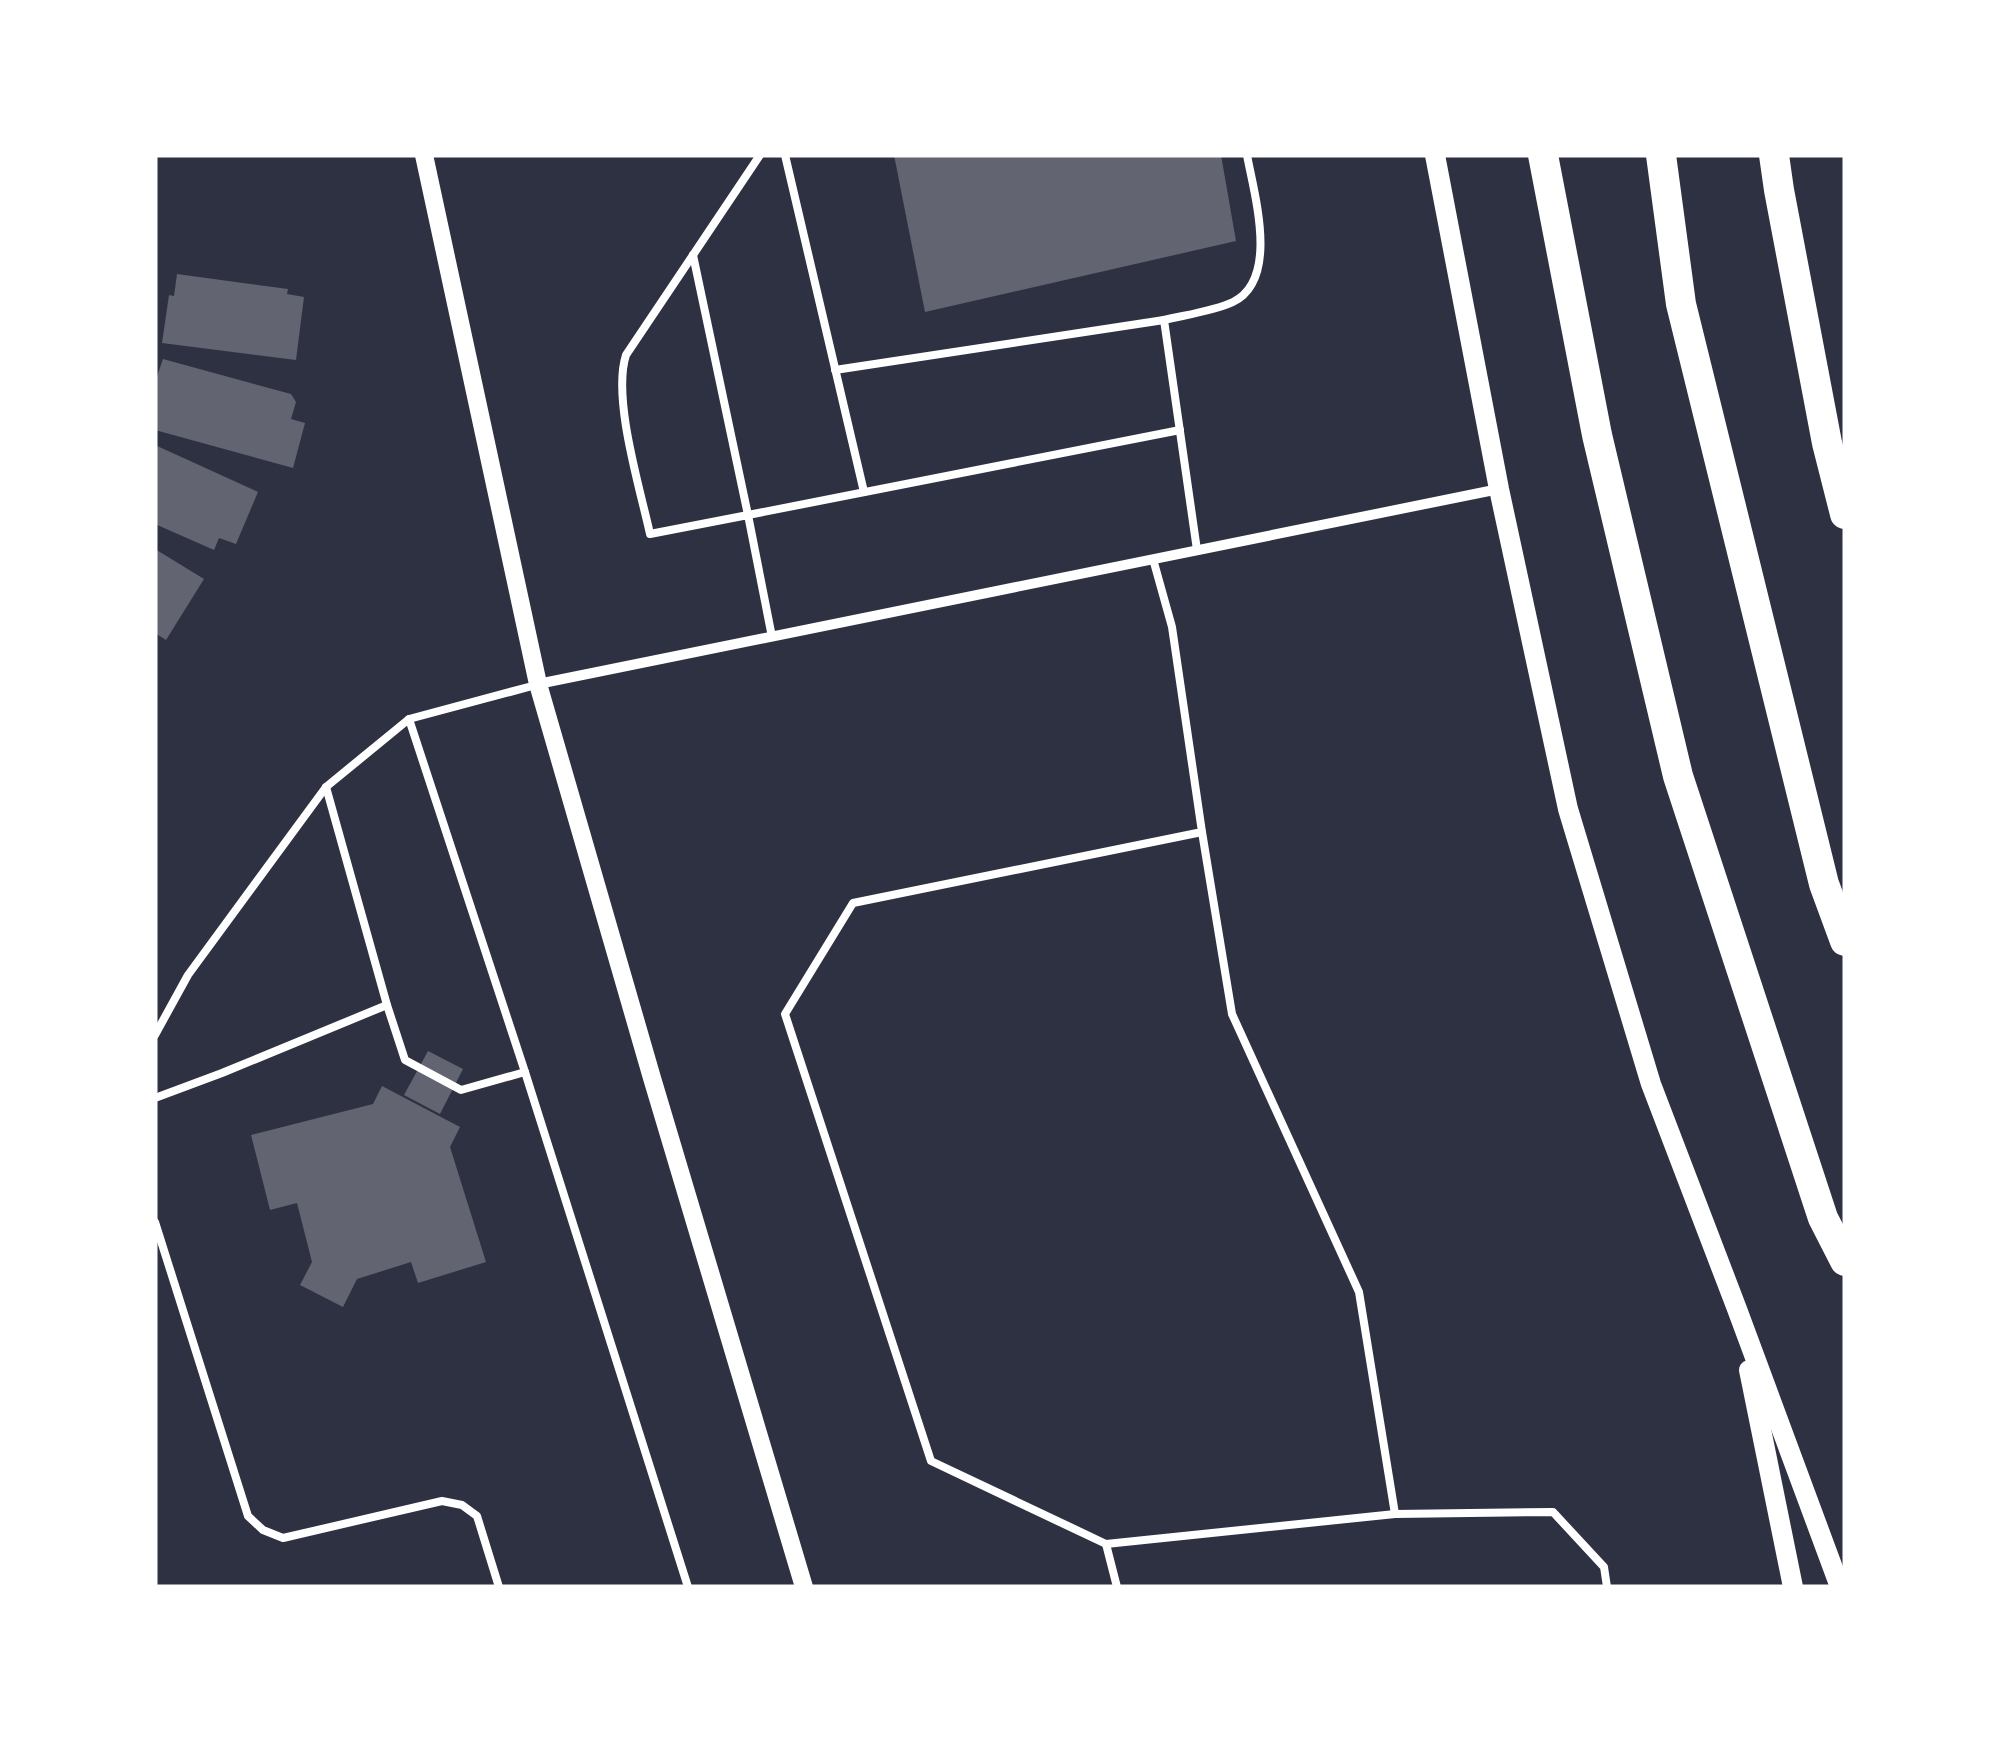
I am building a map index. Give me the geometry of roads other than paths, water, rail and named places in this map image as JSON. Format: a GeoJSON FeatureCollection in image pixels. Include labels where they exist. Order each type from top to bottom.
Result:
{"type":"FeatureCollection","features":[{"type":"Feature","properties":{"kind":"highway"},"geometry":{"type":"LineString","coordinates":[[1543,155],[1597,435],[1678,776],[1823,1218],[1845,1261]]}},
{"type":"Feature","properties":{"kind":"highway"},"geometry":{"type":"LineString","coordinates":[[1661,155],[1681,304],[1824,884],[1845,941]]}},
{"type":"Feature","properties":{"kind":"highway"},"geometry":{"type":"LineString","coordinates":[[1774,155],[1826,444],[1845,514]]}},
{"type":"Feature","properties":{"kind":"main road"},"geometry":{"type":"LineString","coordinates":[[1436,155],[1499,488],[1568,810],[1650,1084],[1840,1587]]}},
{"type":"Feature","properties":{"kind":"main road"},"geometry":{"type":"LineString","coordinates":[[1737,1309],[1792,1587]]}},
{"type":"Feature","properties":{"kind":"street"},"geometry":{"type":"LineString","coordinates":[[424,155],[538,684],[804,1587]]}},
{"type":"Feature","properties":{"kind":"street"},"geometry":{"type":"LineString","coordinates":[[538,684],[1499,488]]}},
{"type":"Feature","properties":{"kind":"lane"},"geometry":{"type":"LineString","coordinates":[[760,155],[623,365],[623,408],[650,534],[1180,430]]}},
{"type":"Feature","properties":{"kind":"lane"},"geometry":{"type":"LineString","coordinates":[[784,155],[864,492]]}},
{"type":"Feature","properties":{"kind":"lane"},"geometry":{"type":"LineString","coordinates":[[835,370],[1164,320],[1232,302],[1247,289],[1254,276],[1262,246],[1247,155]]}},
{"type":"Feature","properties":{"kind":"lane"},"geometry":{"type":"LineString","coordinates":[[693,254],[772,637]]}},
{"type":"Feature","properties":{"kind":"lane"},"geometry":{"type":"LineString","coordinates":[[1164,320],[1198,550]]}},
{"type":"Feature","properties":{"kind":"lane"},"geometry":{"type":"LineString","coordinates":[[1153,559],[1172,627],[1232,1014],[1359,1292],[1395,1514]]}},
{"type":"Feature","properties":{"kind":"lane"},"geometry":{"type":"LineString","coordinates":[[155,1034],[188,975],[326,787],[409,719],[538,684]]}},
{"type":"Feature","properties":{"kind":"lane"},"geometry":{"type":"LineString","coordinates":[[409,719],[688,1587]]}},
{"type":"Feature","properties":{"kind":"lane"},"geometry":{"type":"LineString","coordinates":[[326,787],[405,1060],[461,1090],[525,1072]]}},
{"type":"Feature","properties":{"kind":"lane"},"geometry":{"type":"LineString","coordinates":[[1202,832],[853,903],[784,1014],[931,1460],[1106,1544],[1395,1514],[1553,1512],[1604,1567],[1608,1587]]}},
{"type":"Feature","properties":{"kind":"lane"},"geometry":{"type":"LineString","coordinates":[[155,1098],[387,1005]]}},
{"type":"Feature","properties":{"kind":"lane"},"geometry":{"type":"LineString","coordinates":[[155,1222],[248,1516],[263,1530],[284,1538],[442,1502],[462,1505],[477,1516],[499,1587]]}},
{"type":"Feature","properties":{"kind":"lane"},"geometry":{"type":"LineString","coordinates":[[1106,1544],[1117,1587]]}}]}
